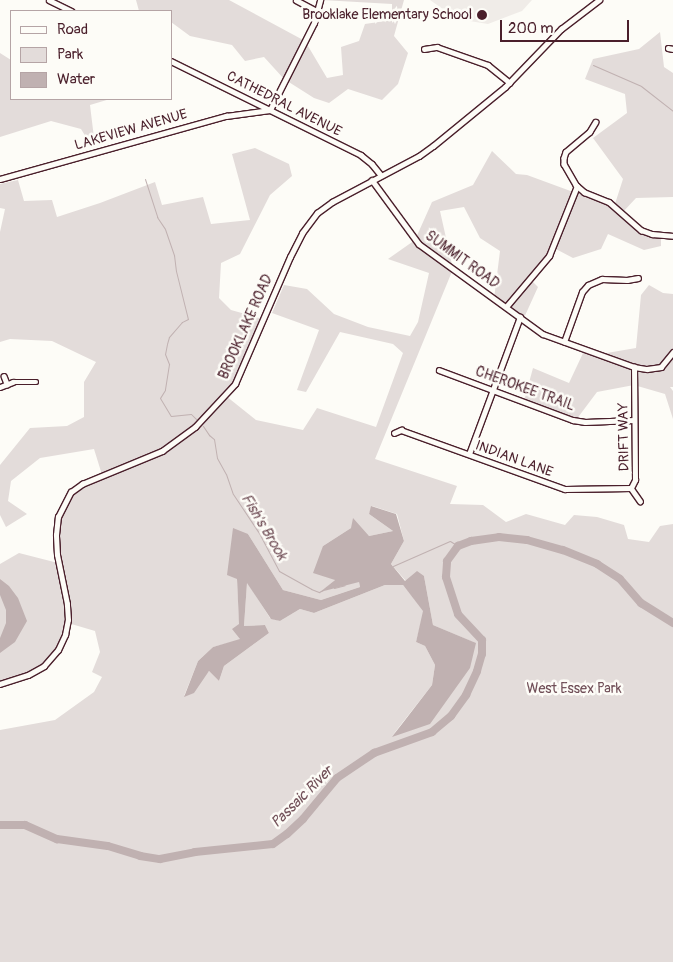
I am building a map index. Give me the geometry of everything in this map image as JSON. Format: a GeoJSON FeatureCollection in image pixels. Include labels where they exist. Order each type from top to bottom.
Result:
{"type":"FeatureCollection","features":[{"type":"Feature","properties":{"kind":"street"},"geometry":{"type":"LineString","coordinates":[[49,0],[70,10]]}},
{"type":"Feature","properties":{"kind":"street"},"geometry":{"type":"LineString","coordinates":[[296,0],[317,11]]}},
{"type":"Feature","properties":{"kind":"street"},"geometry":{"type":"LineString","coordinates":[[270,110],[317,11],[320,0]]}},
{"type":"Feature","properties":{"kind":"street","name":"BROOKLAKE ROAD"},"geometry":{"type":"LineString","coordinates":[[0,684],[28,675],[44,666],[58,650],[65,634],[68,620],[67,604],[57,555],[56,535],[58,517],[67,498],[82,484],[135,464],[170,447],[195,427],[218,404],[239,376],[290,256],[302,233],[325,207],[429,150],[510,83],[551,37],[599,0]]}},
{"type":"Feature","properties":{"kind":"street"},"geometry":{"type":"LineString","coordinates":[[424,49],[437,47],[488,66],[510,83]]}},
{"type":"Feature","properties":{"kind":"street","name":"CATHEDRAL AVENUE"},"geometry":{"type":"LineString","coordinates":[[172,61],[361,155],[381,175]]}},
{"type":"Feature","properties":{"kind":"street","name":"LAKEVIEW AVENUE"},"geometry":{"type":"LineString","coordinates":[[0,178],[226,116],[270,110]]}},
{"type":"Feature","properties":{"kind":"street"},"geometry":{"type":"LineString","coordinates":[[596,122],[590,132],[566,152],[564,158],[564,164],[577,186],[584,192],[609,202],[641,230],[652,234],[673,236]]}},
{"type":"Feature","properties":{"kind":"street","name":"SUMMIT ROAD"},"geometry":{"type":"LineString","coordinates":[[372,180],[419,244],[520,317]]}},
{"type":"Feature","properties":{"kind":"street"},"geometry":{"type":"LineString","coordinates":[[506,307],[549,256],[577,186]]}},
{"type":"Feature","properties":{"kind":"street"},"geometry":{"type":"LineString","coordinates":[[564,342],[582,292],[588,285],[602,278],[627,280],[638,278]]}},
{"type":"Feature","properties":{"kind":"street"},"geometry":{"type":"LineString","coordinates":[[469,454],[520,317],[543,334],[634,367],[647,369],[661,367],[673,352]]}},
{"type":"Feature","properties":{"kind":"street","name":"DRIFT WAY"},"geometry":{"type":"LineString","coordinates":[[634,367],[635,480],[631,488],[640,501]]}},
{"type":"Feature","properties":{"kind":"street","name":"CHEROKEE TRAIL"},"geometry":{"type":"LineString","coordinates":[[439,370],[579,421],[634,420]]}},
{"type":"Feature","properties":{"kind":"street"},"geometry":{"type":"LineString","coordinates":[[4,376],[7,384]]}},
{"type":"Feature","properties":{"kind":"street"},"geometry":{"type":"LineString","coordinates":[[0,387],[20,381],[36,382]]}},
{"type":"Feature","properties":{"kind":"street","name":"INDIAN LANE"},"geometry":{"type":"LineString","coordinates":[[394,433],[401,430],[566,489],[631,488]]}},
{"type":"Feature","properties":{"kind":"shaded area","name":"Brooklake Elementary School"},"geometry":{"type":"Polygon","coordinates":[[[430,0],[532,0],[522,11],[488,24],[457,19],[430,0]]]}},
{"type":"Feature","properties":{"kind":"green space"},"geometry":{"type":"Polygon","coordinates":[[[136,0],[229,0],[305,41],[327,78],[343,75],[341,47],[359,41],[365,24],[392,20],[392,4],[322,0],[404,0],[394,36],[408,53],[398,84],[382,100],[348,89],[329,103],[314,98],[284,79],[264,57],[245,61],[232,45],[190,36],[172,23],[172,10],[139,10],[136,0]]]}},
{"type":"Feature","properties":{"kind":"green space","name":"West Essex Park"},"geometry":{"type":"Polygon","coordinates":[[[660,32],[664,67],[673,73],[673,197],[636,198],[622,213],[642,231],[661,236],[661,246],[644,250],[608,234],[601,249],[573,258],[554,248],[530,279],[538,287],[523,320],[494,299],[500,251],[480,238],[464,207],[440,211],[453,269],[375,459],[457,486],[450,504],[483,505],[506,522],[526,514],[565,525],[574,515],[597,517],[624,525],[628,539],[649,542],[660,526],[673,524],[673,962],[0,962],[0,730],[55,720],[94,692],[102,677],[92,672],[100,652],[95,631],[68,623],[55,656],[32,674],[0,683],[0,564],[19,553],[58,563],[56,528],[65,502],[75,489],[103,478],[94,449],[40,458],[11,481],[8,501],[27,514],[6,527],[0,515],[0,465],[30,428],[67,426],[84,417],[84,382],[96,362],[52,341],[10,339],[0,342],[0,232],[5,209],[0,208],[0,184],[18,180],[24,201],[52,200],[57,217],[155,182],[162,205],[203,197],[211,224],[250,220],[232,154],[255,148],[289,164],[292,176],[270,195],[240,254],[221,263],[219,298],[231,310],[263,319],[240,376],[226,396],[256,420],[303,430],[317,408],[376,427],[403,353],[393,344],[340,332],[306,392],[297,390],[319,330],[272,313],[284,285],[307,289],[334,314],[368,327],[410,336],[418,322],[429,273],[388,259],[415,240],[432,202],[473,185],[492,151],[516,174],[527,175],[614,207],[623,179],[593,138],[627,113],[625,94],[585,79],[593,59],[639,49],[660,32]],[[372,506],[369,514],[393,531],[369,536],[351,528],[323,546],[335,580],[322,591],[359,581],[360,587],[321,600],[283,590],[248,534],[237,579],[240,640],[213,647],[198,661],[184,696],[209,671],[219,681],[224,666],[269,633],[265,625],[244,626],[247,582],[270,618],[280,621],[300,609],[314,613],[385,585],[403,585],[424,611],[416,642],[425,646],[435,665],[432,685],[392,736],[473,642],[433,625],[424,576],[406,581],[391,564],[404,541],[397,514],[372,506]]]}},
{"type":"Feature","properties":{"kind":"green space"},"geometry":{"type":"Polygon","coordinates":[[[0,53],[10,59],[10,100],[107,100],[90,105],[94,138],[89,142],[81,129],[51,121],[0,137],[0,53]]]}},
{"type":"Feature","properties":{"kind":"green space"},"geometry":{"type":"Polygon","coordinates":[[[649,285],[663,293],[673,294],[673,387],[670,387],[673,391],[673,419],[665,394],[634,385],[597,392],[576,420],[524,401],[533,368],[569,383],[584,351],[595,355],[636,348],[641,295],[649,285]]]}},
{"type":"Feature","properties":{"kind":"water"},"geometry":{"type":"Polygon","coordinates":[[[371,506],[396,514],[404,541],[391,564],[405,581],[417,571],[424,576],[433,625],[476,643],[470,668],[430,724],[392,737],[432,685],[435,665],[425,646],[416,642],[423,611],[403,585],[385,585],[314,613],[300,609],[280,621],[271,619],[247,583],[244,626],[265,625],[269,633],[224,666],[219,681],[209,671],[194,693],[184,697],[198,661],[213,647],[240,639],[232,629],[239,624],[237,579],[227,575],[233,528],[248,534],[283,590],[321,600],[360,587],[359,582],[320,592],[335,580],[313,573],[323,546],[351,528],[353,518],[369,536],[393,531],[369,514],[371,506]]]}},
{"type":"Feature","properties":{"kind":"water"},"geometry":{"type":"Polygon","coordinates":[[[0,579],[9,586],[18,598],[27,621],[15,642],[0,653],[0,638],[6,623],[6,610],[0,595],[0,579]]]}},
{"type":"Feature","properties":{"kind":"waterway"},"geometry":{"type":"LineString","coordinates":[[593,65],[641,86],[673,111]]}},
{"type":"Feature","properties":{"kind":"waterway","name":"Fish's Brook"},"geometry":{"type":"LineString","coordinates":[[145,179],[157,217],[165,229],[174,255],[188,319],[182,322],[169,337],[165,354],[169,364],[165,390],[160,398],[171,416],[191,414],[197,420]]}},
{"type":"Feature","properties":{"kind":"waterway","name":"Fish's Brook"},"geometry":{"type":"LineString","coordinates":[[203,426],[214,439],[217,458],[226,474],[233,494],[259,533],[279,571],[311,589],[319,592],[323,590]]}},
{"type":"Feature","properties":{"kind":"waterway","name":"Passaic River"},"geometry":{"type":"LineString","coordinates":[[0,825],[25,825],[57,839],[108,846],[140,856],[160,859],[195,852],[273,844],[303,819],[337,778],[374,753],[432,732],[451,716],[466,695],[477,671],[482,654],[482,640],[458,614],[446,577],[447,561],[458,546],[471,541],[499,537],[527,540],[563,550],[597,564],[620,579],[641,603],[673,623]]}},
{"type":"Feature","properties":{"kind":"waterway","name":"Fish's Brook"},"geometry":{"type":"LineString","coordinates":[[393,566],[450,541],[458,546]]}},
{"type":"Feature","properties":{"kind":"waterway","name":"Fish's Brook"},"geometry":{"type":"LineString","coordinates":[[334,588],[345,585]]}},
{"type":"Feature","properties":{"kind":"place","name":"Brooklake Elementary School"},"geometry":{"type":"Point","coordinates":[482,15]}}]}
